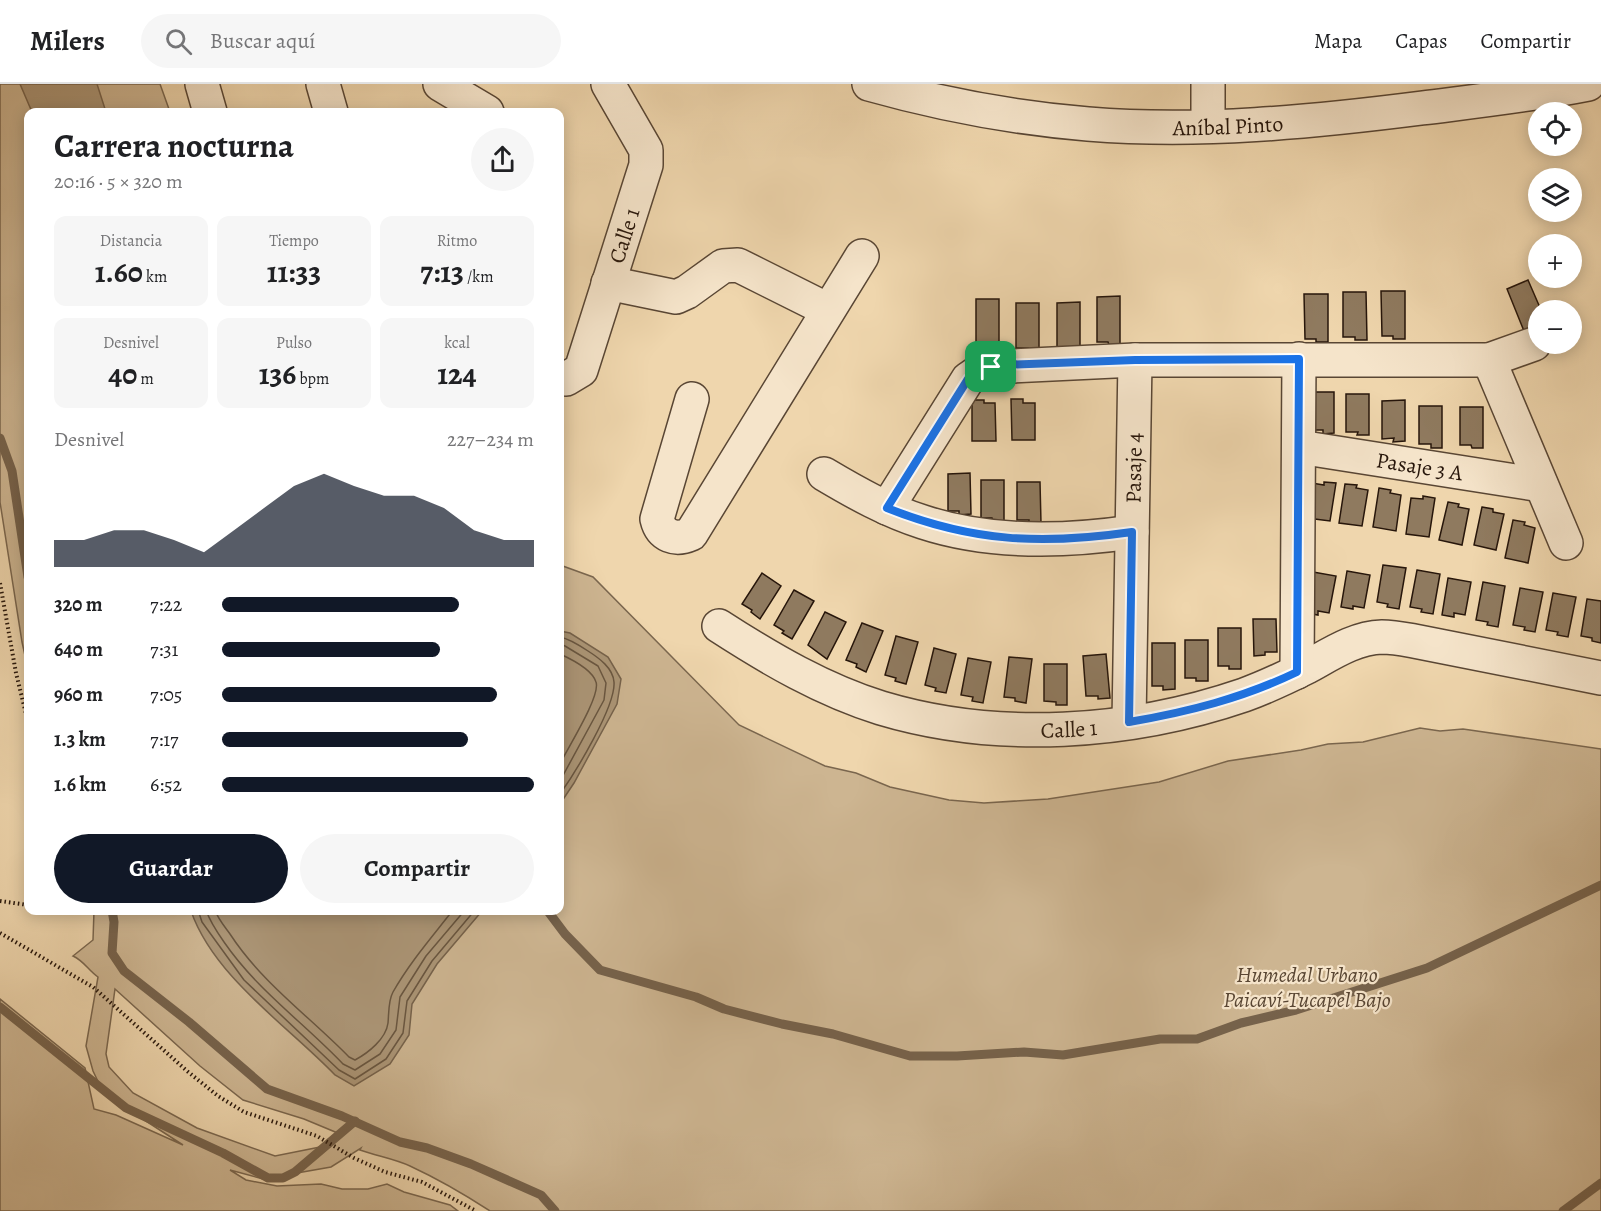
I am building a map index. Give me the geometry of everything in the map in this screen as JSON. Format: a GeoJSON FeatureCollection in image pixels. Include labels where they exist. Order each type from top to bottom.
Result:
{"type":"FeatureCollection","features":[{"type":"Feature","properties":{"kind":"street"},"geometry":{"type":"LineString","coordinates":[[202,84],[209,108]]}},
{"type":"Feature","properties":{"kind":"street"},"geometry":{"type":"LineString","coordinates":[[323,84],[330,108]]}},
{"type":"Feature","properties":{"kind":"street","name":"Calle 1"},"geometry":{"type":"LineString","coordinates":[[564,378],[581,370],[646,165],[646,150],[608,84]]}},
{"type":"Feature","properties":{"kind":"street","name":"Aníbal Pinto"},"geometry":{"type":"LineString","coordinates":[[869,84],[949,93],[1020,116],[1088,124],[1152,127],[1257,125],[1380,113],[1462,93],[1588,84]]}},
{"type":"Feature","properties":{"kind":"street"},"geometry":{"type":"LineString","coordinates":[[1208,84],[1208,126]]}},
{"type":"Feature","properties":{"kind":"street"},"geometry":{"type":"LineString","coordinates":[[692,399],[657,519],[659,528],[668,535],[684,538],[691,534],[861,256]]}},
{"type":"Feature","properties":{"kind":"street"},"geometry":{"type":"LineString","coordinates":[[608,282],[676,297],[687,292],[723,266],[738,265],[828,310]]}},
{"type":"Feature","properties":{"kind":"street"},"geometry":{"type":"LineString","coordinates":[[887,508],[968,379],[991,367],[1135,360],[1489,360],[1528,346]]}},
{"type":"Feature","properties":{"kind":"street"},"geometry":{"type":"LineString","coordinates":[[1297,672],[1299,359]]}},
{"type":"Feature","properties":{"kind":"street","name":"Pasaje 4"},"geometry":{"type":"LineString","coordinates":[[1129,722],[1135,360]]}},
{"type":"Feature","properties":{"kind":"street"},"geometry":{"type":"LineString","coordinates":[[1489,360],[1566,543]]}},
{"type":"Feature","properties":{"kind":"street","name":"Pasaje 3 A"},"geometry":{"type":"LineString","coordinates":[[1299,447],[1541,485]]}},
{"type":"Feature","properties":{"kind":"street"},"geometry":{"type":"LineString","coordinates":[[824,474],[887,508],[922,522],[959,532],[995,537],[1065,539],[1132,532]]}},
{"type":"Feature","properties":{"kind":"street","name":"Calle 1"},"geometry":{"type":"LineString","coordinates":[[719,626],[792,671],[881,708],[925,719],[970,726],[1015,729],[1091,727],[1204,707],[1246,694],[1297,672],[1353,643],[1383,637],[1406,639],[1601,678]]}},
{"type":"Feature","properties":{"kind":"path"},"geometry":{"type":"LineString","coordinates":[[0,583],[24,706]]}},
{"type":"Feature","properties":{"kind":"path"},"geometry":{"type":"LineString","coordinates":[[0,901],[24,904]]}},
{"type":"Feature","properties":{"kind":"path"},"geometry":{"type":"LineString","coordinates":[[0,933],[93,987],[202,1083],[244,1112],[317,1136],[354,1158],[385,1172],[422,1182],[476,1211]]}},
{"type":"Feature","properties":{"kind":"green space"},"geometry":{"type":"Polygon","coordinates":[[[0,84],[160,84],[169,108],[24,108],[24,651],[0,502],[0,84]]]}},
{"type":"Feature","properties":{"kind":"green space","name":"Humedal Urbano Paicaví-Tucapel Bajo"},"geometry":{"type":"Polygon","coordinates":[[[564,566],[593,577],[739,725],[825,766],[856,773],[890,787],[949,800],[984,803],[1048,799],[1159,782],[1228,761],[1328,744],[1363,742],[1420,728],[1440,731],[1463,729],[1601,749],[1601,1211],[490,1211],[420,1171],[398,1161],[360,1150],[361,1148],[331,1167],[263,1179],[230,1170],[246,1180],[277,1186],[321,1184],[342,1189],[368,1189],[387,1184],[404,1192],[450,1205],[458,1211],[0,1211],[0,999],[85,1068],[94,1109],[116,1115],[183,1145],[104,1094],[93,1071],[86,1046],[98,977],[73,956],[93,940],[94,915],[564,915],[564,566]],[[115,989],[106,1054],[109,1067],[133,1093],[197,1128],[275,1156],[320,1147],[340,1134],[304,1119],[243,1100],[200,1066],[115,989]]]}},
{"type":"Feature","properties":{"kind":"water"},"geometry":{"type":"Polygon","coordinates":[[[20,84],[97,84],[105,108],[30,108],[20,84]]]}},
{"type":"Feature","properties":{"kind":"water"},"geometry":{"type":"Polygon","coordinates":[[[564,632],[570,633],[608,657],[621,679],[617,704],[564,798],[564,632]]]}},
{"type":"Feature","properties":{"kind":"water"},"geometry":{"type":"Polygon","coordinates":[[[193,915],[479,915],[437,964],[412,1004],[409,1035],[390,1064],[354,1086],[335,1075],[254,999],[234,979],[202,935],[193,915]]]}},
{"type":"Feature","properties":{"kind":"building"},"geometry":{"type":"Polygon","coordinates":[[[1528,280],[1528,288],[1531,288],[1537,300],[1528,300],[1528,329],[1524,331],[1507,289],[1528,280]]]}},
{"type":"Feature","properties":{"kind":"building"},"geometry":{"type":"Polygon","coordinates":[[[1381,291],[1405,291],[1405,339],[1382,336],[1381,291]]]}},
{"type":"Feature","properties":{"kind":"building"},"geometry":{"type":"Polygon","coordinates":[[[1343,292],[1366,292],[1367,340],[1343,337],[1343,292]]]}},
{"type":"Feature","properties":{"kind":"building"},"geometry":{"type":"Polygon","coordinates":[[[1304,294],[1328,294],[1328,342],[1305,339],[1304,294]]]}},
{"type":"Feature","properties":{"kind":"building"},"geometry":{"type":"Polygon","coordinates":[[[1120,296],[1120,345],[1097,342],[1097,297],[1120,296]]]}},
{"type":"Feature","properties":{"kind":"building"},"geometry":{"type":"Polygon","coordinates":[[[976,299],[999,299],[999,348],[987,347],[987,344],[976,344],[976,299]]]}},
{"type":"Feature","properties":{"kind":"building"},"geometry":{"type":"Polygon","coordinates":[[[1080,302],[1080,351],[1057,348],[1057,303],[1080,302]]]}},
{"type":"Feature","properties":{"kind":"building"},"geometry":{"type":"Polygon","coordinates":[[[1016,303],[1039,303],[1039,351],[1027,352],[1028,348],[1016,348],[1016,303]]]}},
{"type":"Feature","properties":{"kind":"building"},"geometry":{"type":"Polygon","coordinates":[[[1311,392],[1334,392],[1334,433],[1323,434],[1323,430],[1311,430],[1311,392]]]}},
{"type":"Feature","properties":{"kind":"building"},"geometry":{"type":"Polygon","coordinates":[[[1346,394],[1369,394],[1369,435],[1346,432],[1346,394]]]}},
{"type":"Feature","properties":{"kind":"building"},"geometry":{"type":"Polygon","coordinates":[[[1011,399],[1023,399],[1023,403],[1035,403],[1035,440],[1012,440],[1011,399]]]}},
{"type":"Feature","properties":{"kind":"building"},"geometry":{"type":"Polygon","coordinates":[[[972,400],[995,403],[996,441],[972,441],[972,400]]]}},
{"type":"Feature","properties":{"kind":"building"},"geometry":{"type":"Polygon","coordinates":[[[1405,400],[1405,441],[1393,442],[1394,438],[1382,439],[1382,401],[1405,400]]]}},
{"type":"Feature","properties":{"kind":"building"},"geometry":{"type":"Polygon","coordinates":[[[1419,406],[1442,406],[1442,448],[1431,448],[1431,444],[1419,444],[1419,406]]]}},
{"type":"Feature","properties":{"kind":"building"},"geometry":{"type":"Polygon","coordinates":[[[1460,407],[1483,407],[1483,448],[1460,445],[1460,407]]]}},
{"type":"Feature","properties":{"kind":"building"},"geometry":{"type":"Polygon","coordinates":[[[970,473],[971,514],[959,515],[959,511],[948,511],[948,474],[970,473]]]}},
{"type":"Feature","properties":{"kind":"building"},"geometry":{"type":"Polygon","coordinates":[[[981,480],[1004,480],[1004,521],[981,518],[981,480]]]}},
{"type":"Feature","properties":{"kind":"building"},"geometry":{"type":"Polygon","coordinates":[[[1017,482],[1040,482],[1041,523],[1017,520],[1017,482]]]}},
{"type":"Feature","properties":{"kind":"building"},"geometry":{"type":"Polygon","coordinates":[[[1324,482],[1336,483],[1330,521],[1307,518],[1312,483],[1324,485],[1324,482]]]}},
{"type":"Feature","properties":{"kind":"building"},"geometry":{"type":"Polygon","coordinates":[[[1345,484],[1357,485],[1356,488],[1368,490],[1362,526],[1339,523],[1345,484]]]}},
{"type":"Feature","properties":{"kind":"building"},"geometry":{"type":"Polygon","coordinates":[[[1379,488],[1401,495],[1396,531],[1373,527],[1379,488]]]}},
{"type":"Feature","properties":{"kind":"building"},"geometry":{"type":"Polygon","coordinates":[[[1423,496],[1435,498],[1429,537],[1406,534],[1411,498],[1423,499],[1423,496]]]}},
{"type":"Feature","properties":{"kind":"building"},"geometry":{"type":"Polygon","coordinates":[[[1448,502],[1469,509],[1462,545],[1439,540],[1448,502]]]}},
{"type":"Feature","properties":{"kind":"building"},"geometry":{"type":"Polygon","coordinates":[[[1482,507],[1504,514],[1496,550],[1474,545],[1482,507]]]}},
{"type":"Feature","properties":{"kind":"building"},"geometry":{"type":"Polygon","coordinates":[[[1513,520],[1525,522],[1524,525],[1535,528],[1528,563],[1505,558],[1513,520]]]}},
{"type":"Feature","properties":{"kind":"building"},"geometry":{"type":"Polygon","coordinates":[[[1383,565],[1406,568],[1399,609],[1377,602],[1383,565]]]}},
{"type":"Feature","properties":{"kind":"building"},"geometry":{"type":"Polygon","coordinates":[[[1417,570],[1440,574],[1433,614],[1410,607],[1417,570]]]}},
{"type":"Feature","properties":{"kind":"building"},"geometry":{"type":"Polygon","coordinates":[[[1347,571],[1370,575],[1364,608],[1341,607],[1347,571]]]}},
{"type":"Feature","properties":{"kind":"building"},"geometry":{"type":"Polygon","coordinates":[[[1313,572],[1336,576],[1329,613],[1318,611],[1318,615],[1306,613],[1313,572]]]}},
{"type":"Feature","properties":{"kind":"building"},"geometry":{"type":"Polygon","coordinates":[[[762,573],[781,586],[760,619],[742,604],[762,573]]]}},
{"type":"Feature","properties":{"kind":"building"},"geometry":{"type":"Polygon","coordinates":[[[1448,578],[1471,582],[1465,615],[1454,613],[1454,617],[1442,615],[1448,578]]]}},
{"type":"Feature","properties":{"kind":"building"},"geometry":{"type":"Polygon","coordinates":[[[1483,582],[1505,586],[1498,627],[1476,620],[1483,582]]]}},
{"type":"Feature","properties":{"kind":"building"},"geometry":{"type":"Polygon","coordinates":[[[1520,588],[1543,592],[1535,632],[1513,625],[1520,588]]]}},
{"type":"Feature","properties":{"kind":"building"},"geometry":{"type":"Polygon","coordinates":[[[794,590],[814,601],[792,639],[774,625],[794,590]]]}},
{"type":"Feature","properties":{"kind":"building"},"geometry":{"type":"Polygon","coordinates":[[[1553,593],[1576,597],[1568,637],[1546,630],[1553,593]]]}},
{"type":"Feature","properties":{"kind":"building"},"geometry":{"type":"Polygon","coordinates":[[[1587,599],[1601,601],[1601,643],[1581,636],[1587,599]]]}},
{"type":"Feature","properties":{"kind":"building"},"geometry":{"type":"Polygon","coordinates":[[[825,612],[846,622],[827,659],[808,645],[825,612]]]}},
{"type":"Feature","properties":{"kind":"building"},"geometry":{"type":"Polygon","coordinates":[[[1253,619],[1276,619],[1277,652],[1265,652],[1265,655],[1254,656],[1253,619]]]}},
{"type":"Feature","properties":{"kind":"building"},"geometry":{"type":"Polygon","coordinates":[[[862,623],[883,631],[866,672],[856,667],[857,664],[846,660],[862,623]]]}},
{"type":"Feature","properties":{"kind":"building"},"geometry":{"type":"Polygon","coordinates":[[[1218,628],[1241,628],[1241,669],[1218,666],[1218,628]]]}},
{"type":"Feature","properties":{"kind":"building"},"geometry":{"type":"Polygon","coordinates":[[[896,636],[918,642],[906,684],[885,675],[896,636]]]}},
{"type":"Feature","properties":{"kind":"building"},"geometry":{"type":"Polygon","coordinates":[[[1185,640],[1208,640],[1208,681],[1185,678],[1185,640]]]}},
{"type":"Feature","properties":{"kind":"building"},"geometry":{"type":"Polygon","coordinates":[[[1152,643],[1175,643],[1175,689],[1163,690],[1163,686],[1152,686],[1152,643]]]}},
{"type":"Feature","properties":{"kind":"building"},"geometry":{"type":"Polygon","coordinates":[[[934,648],[956,654],[946,693],[935,691],[936,688],[925,685],[934,648]]]}},
{"type":"Feature","properties":{"kind":"building"},"geometry":{"type":"Polygon","coordinates":[[[1106,654],[1110,698],[1098,699],[1098,696],[1086,696],[1083,656],[1106,654]]]}},
{"type":"Feature","properties":{"kind":"building"},"geometry":{"type":"Polygon","coordinates":[[[1009,657],[1032,659],[1026,703],[1015,701],[1015,698],[1004,697],[1009,657]]]}},
{"type":"Feature","properties":{"kind":"building"},"geometry":{"type":"Polygon","coordinates":[[[968,658],[991,662],[983,703],[972,701],[973,697],[961,695],[968,658]]]}},
{"type":"Feature","properties":{"kind":"building"},"geometry":{"type":"Polygon","coordinates":[[[1044,664],[1067,664],[1067,705],[1056,705],[1056,702],[1044,701],[1044,664]]]}},
{"type":"Feature","properties":{"kind":"waterway"},"geometry":{"type":"LineString","coordinates":[[0,438],[12,471],[24,550]]}},
{"type":"Feature","properties":{"kind":"waterway"},"geometry":{"type":"LineString","coordinates":[[551,915],[565,934],[600,970],[696,997],[724,1009],[833,1034],[910,1056],[1024,1052],[1063,1055],[1160,1039],[1197,1039],[1241,1023],[1296,1010],[1427,968],[1601,885]]}},
{"type":"Feature","properties":{"kind":"waterway"},"geometry":{"type":"LineString","coordinates":[[113,915],[112,953],[124,971],[189,1022],[267,1089],[342,1116],[400,1142],[427,1148],[471,1164],[541,1195],[555,1211]]}},
{"type":"Feature","properties":{"kind":"waterway"},"geometry":{"type":"LineString","coordinates":[[0,1007],[126,1108],[223,1153],[268,1178],[283,1178],[295,1172],[355,1121]]}},
{"type":"Feature","properties":{"kind":"waterway"},"geometry":{"type":"LineString","coordinates":[[1563,1211],[1601,1183]]}},
{"type":"Feature","properties":{"kind":"route"},"geometry":{"type":"LineString","coordinates":[[1299,359],[1297,672],[1246,694],[1204,707],[1129,722],[1132,532],[1065,539],[995,537],[959,532],[922,522],[887,508],[968,379],[981,370],[991,367],[1135,360],[1299,359]]}}]}
